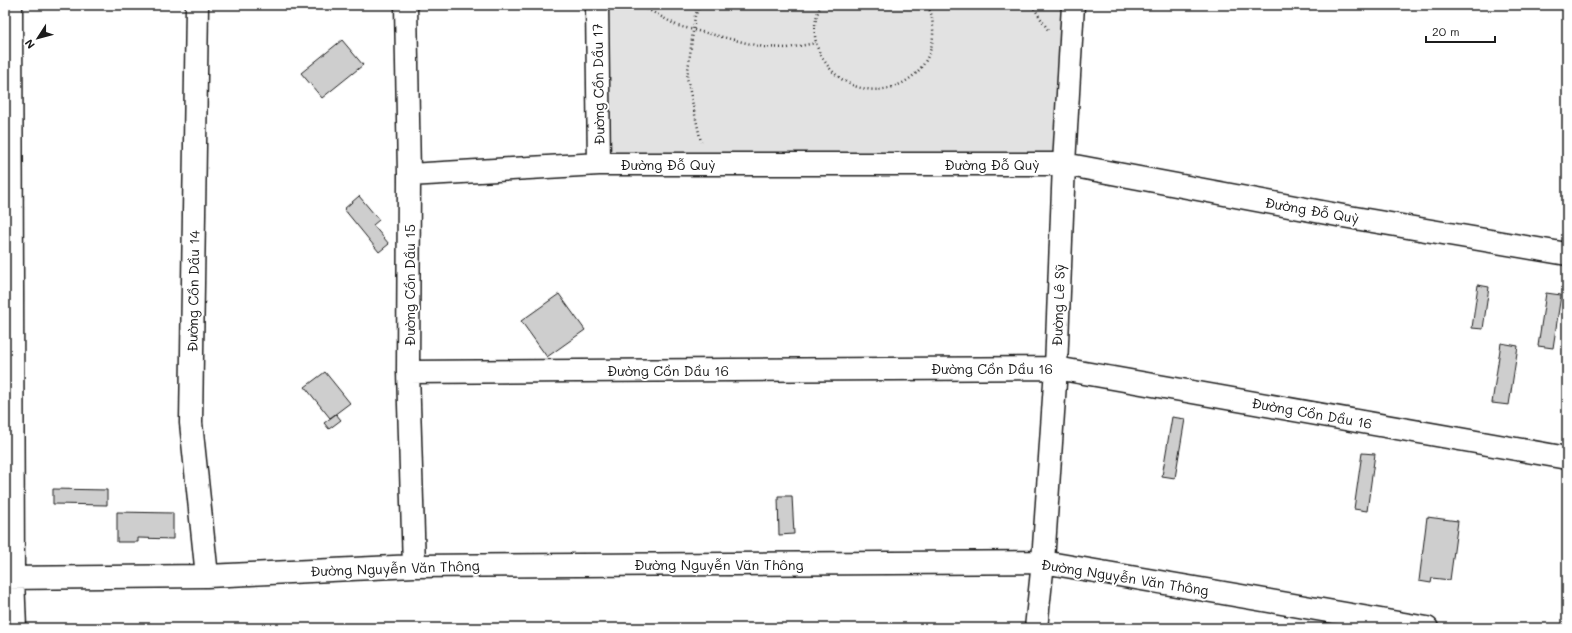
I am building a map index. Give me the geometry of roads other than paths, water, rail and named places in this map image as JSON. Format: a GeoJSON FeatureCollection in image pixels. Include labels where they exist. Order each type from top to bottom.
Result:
{"type":"FeatureCollection","features":[{"type":"Feature","properties":{"kind":"street"},"geometry":{"type":"LineString","coordinates":[[11,5],[8,48],[9,578],[15,628]]}},
{"type":"Feature","properties":{"kind":"street","name":"Đường Cồn Dầu 14"},"geometry":{"type":"LineString","coordinates":[[197,5],[191,423],[207,576]]}},
{"type":"Feature","properties":{"kind":"street","name":"Đường Cồn Dầu 15"},"geometry":{"type":"LineString","coordinates":[[406,5],[409,174],[408,372],[414,566]]}},
{"type":"Feature","properties":{"kind":"street","name":"Đường Cồn Dầu 17"},"geometry":{"type":"LineString","coordinates":[[597,5],[599,164]]}},
{"type":"Feature","properties":{"kind":"street","name":"Đường Lê Sỹ"},"geometry":{"type":"LineString","coordinates":[[1036,628],[1043,562],[1056,368],[1064,164],[1073,5]]}},
{"type":"Feature","properties":{"kind":"street","name":"Đường Đỗ Quỳ"},"geometry":{"type":"LineString","coordinates":[[409,174],[599,164],[1064,164],[1343,216],[1567,254]]}},
{"type":"Feature","properties":{"kind":"street","name":"Đường Cồn Dầu 16"},"geometry":{"type":"LineString","coordinates":[[408,372],[1056,368],[1567,458]]}},
{"type":"Feature","properties":{"kind":"street","name":"Đường Nguyễn Văn Thông"},"geometry":{"type":"LineString","coordinates":[[9,578],[207,576],[414,566],[1043,562],[1427,628]]}}]}
